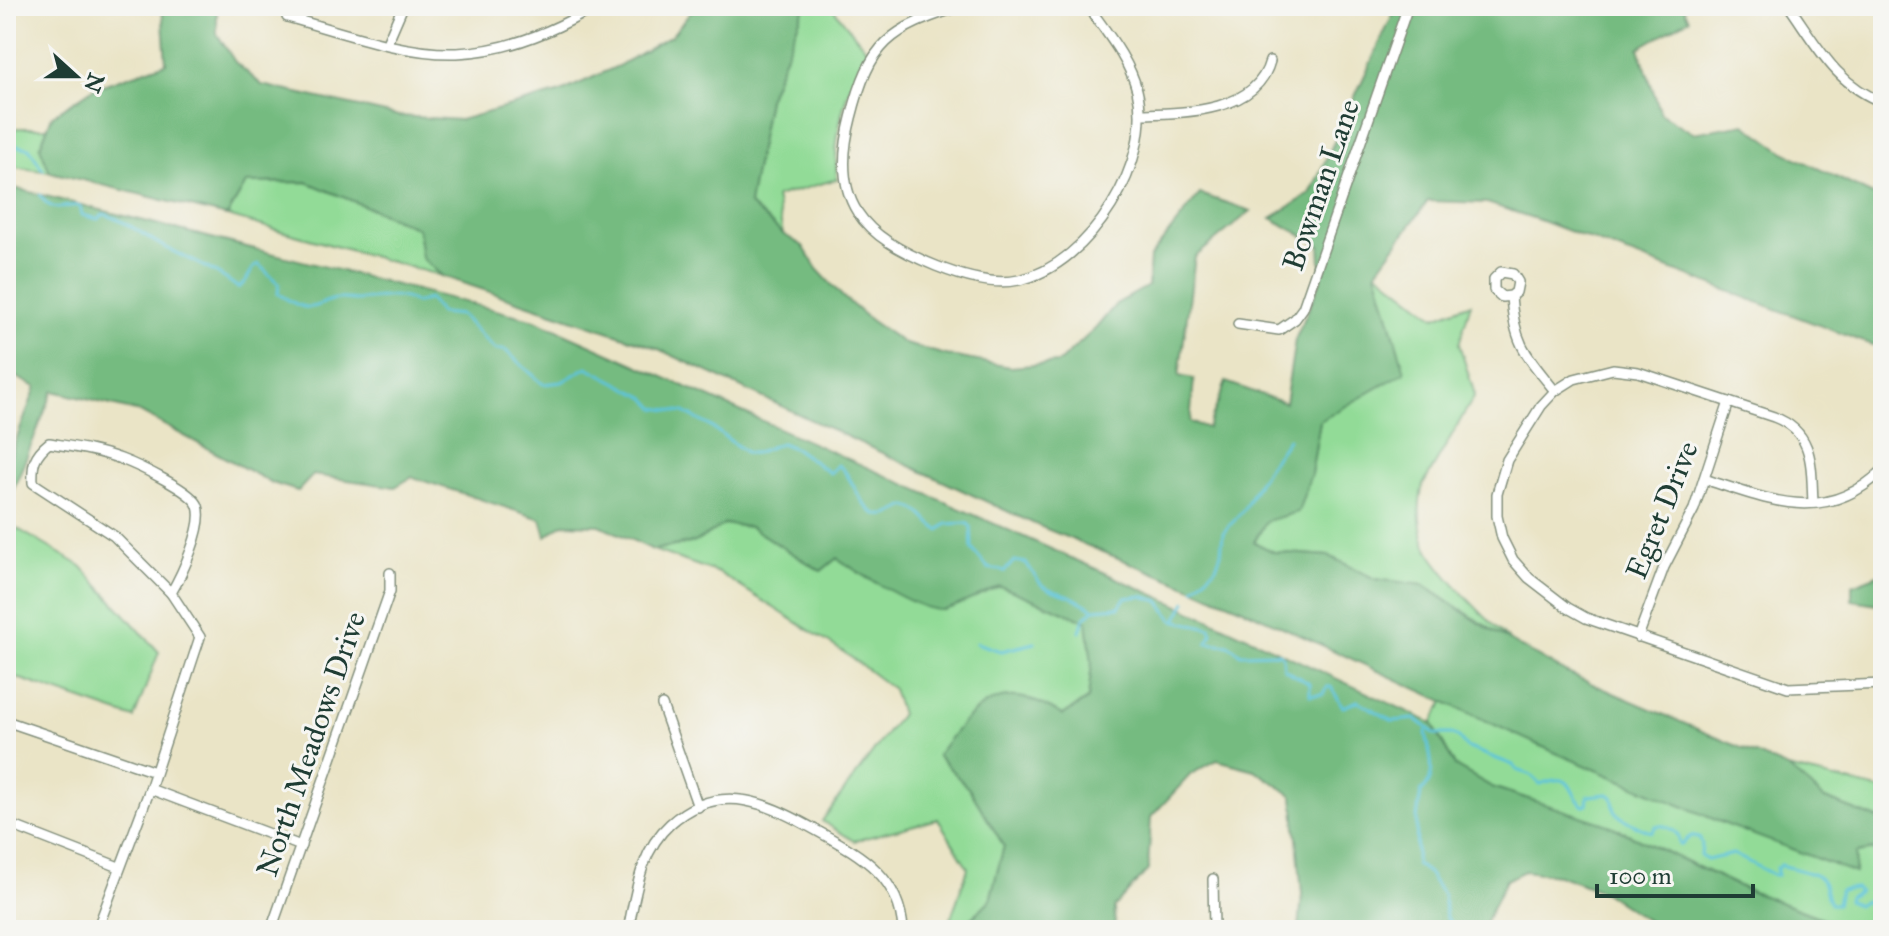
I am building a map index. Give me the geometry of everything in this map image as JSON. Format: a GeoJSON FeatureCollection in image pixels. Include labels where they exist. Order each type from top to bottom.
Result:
{"type":"FeatureCollection","features":[{"type":"Feature","properties":{"kind":"street"},"geometry":{"type":"LineString","coordinates":[[387,43],[403,6]]}},
{"type":"Feature","properties":{"kind":"street"},"geometry":{"type":"LineString","coordinates":[[287,17],[431,52],[481,51],[550,32],[596,6]]}},
{"type":"Feature","properties":{"kind":"street"},"geometry":{"type":"LineString","coordinates":[[916,6],[922,19]]}},
{"type":"Feature","properties":{"kind":"street"},"geometry":{"type":"LineString","coordinates":[[962,6],[922,19],[896,33],[868,64],[849,123],[846,181],[856,213],[879,237],[915,257],[950,271],[996,281],[1022,280],[1052,268],[1082,244],[1124,184],[1138,145],[1141,114],[1137,91],[1126,63],[1088,6]]}},
{"type":"Feature","properties":{"kind":"street","name":"Bowman Lane"},"geometry":{"type":"LineString","coordinates":[[1238,324],[1279,330],[1295,319],[1303,308],[1408,6]]}},
{"type":"Feature","properties":{"kind":"street"},"geometry":{"type":"LineString","coordinates":[[1789,6],[1839,75],[1856,90],[1883,102]]}},
{"type":"Feature","properties":{"kind":"street"},"geometry":{"type":"LineString","coordinates":[[1141,114],[1197,111],[1227,103],[1252,88],[1266,72],[1270,61]]}},
{"type":"Feature","properties":{"kind":"street"},"geometry":{"type":"LineString","coordinates":[[1511,296],[1516,337],[1528,358],[1555,391]]}},
{"type":"Feature","properties":{"kind":"street"},"geometry":{"type":"LineString","coordinates":[[1813,503],[1809,456],[1799,432],[1784,421],[1625,369],[1586,374],[1555,391],[1521,437],[1502,473],[1496,505],[1507,551],[1520,569],[1568,608],[1638,637],[1788,688],[1883,684]]}},
{"type":"Feature","properties":{"kind":"street","name":"Egret Drive"},"geometry":{"type":"LineString","coordinates":[[1638,637],[1664,567],[1694,509],[1729,402]]}},
{"type":"Feature","properties":{"kind":"street"},"geometry":{"type":"LineString","coordinates":[[97,930],[150,789],[200,637],[171,593],[114,536],[33,483],[32,466],[37,452],[49,443],[122,459],[189,494],[198,506],[199,522],[171,593]]}},
{"type":"Feature","properties":{"kind":"street"},"geometry":{"type":"LineString","coordinates":[[1704,479],[1781,503],[1813,503],[1853,492],[1883,470]]}},
{"type":"Feature","properties":{"kind":"street","name":"North Meadows Drive"},"geometry":{"type":"LineString","coordinates":[[271,930],[390,591],[390,573]]}},
{"type":"Feature","properties":{"kind":"street"},"geometry":{"type":"LineString","coordinates":[[662,705],[698,807]]}},
{"type":"Feature","properties":{"kind":"street"},"geometry":{"type":"LineString","coordinates":[[6,721],[155,772]]}},
{"type":"Feature","properties":{"kind":"street"},"geometry":{"type":"LineString","coordinates":[[150,789],[301,846]]}},
{"type":"Feature","properties":{"kind":"street"},"geometry":{"type":"LineString","coordinates":[[628,930],[639,878],[653,845],[671,824],[698,807],[731,799],[763,803],[857,853],[875,866],[888,882],[898,904],[903,930]]}},
{"type":"Feature","properties":{"kind":"street"},"geometry":{"type":"LineString","coordinates":[[6,823],[119,867]]}},
{"type":"Feature","properties":{"kind":"street"},"geometry":{"type":"LineString","coordinates":[[1213,879],[1214,930]]}},
{"type":"Feature","properties":{"kind":"green space"},"geometry":{"type":"Polygon","coordinates":[[[162,6],[217,6],[217,34],[235,62],[262,85],[399,116],[460,120],[561,92],[618,66],[672,35],[696,6],[805,6],[768,99],[749,204],[783,234],[803,246],[817,269],[843,297],[905,344],[1010,367],[1058,363],[1096,328],[1116,304],[1148,286],[1150,257],[1200,194],[1251,211],[1195,257],[1179,376],[1194,379],[1190,422],[1208,428],[1226,382],[1285,403],[1295,340],[1322,278],[1320,245],[1271,218],[1310,194],[1393,14],[1414,6],[1683,6],[1689,19],[1639,48],[1661,114],[1693,133],[1745,124],[1784,152],[1883,200],[1883,344],[1872,345],[1487,203],[1428,201],[1376,272],[1405,372],[1320,421],[1311,474],[1298,512],[1266,521],[1254,542],[1274,552],[1329,556],[1375,579],[1423,585],[1487,628],[1567,673],[1788,768],[1825,799],[1883,821],[1880,849],[1856,853],[1855,873],[1725,824],[1556,753],[1239,607],[1039,526],[652,346],[442,276],[422,258],[418,228],[307,182],[246,183],[227,216],[50,172],[40,147],[52,116],[94,88],[166,63],[162,6]]]}},
{"type":"Feature","properties":{"kind":"green space"},"geometry":{"type":"Polygon","coordinates":[[[805,6],[831,6],[867,50],[842,112],[837,146],[837,179],[776,197],[783,234],[749,204],[768,99],[805,6]]]}},
{"type":"Feature","properties":{"kind":"green space"},"geometry":{"type":"Polygon","coordinates":[[[47,128],[40,147],[50,172],[6,166],[6,130],[47,128]]]}},
{"type":"Feature","properties":{"kind":"green space"},"geometry":{"type":"Polygon","coordinates":[[[307,182],[418,228],[422,257],[442,276],[227,216],[246,183],[307,182]]]}},
{"type":"Feature","properties":{"kind":"green space"},"geometry":{"type":"Polygon","coordinates":[[[6,186],[535,320],[1211,620],[1432,723],[1455,766],[1492,787],[1611,826],[1742,888],[1853,930],[1661,930],[1604,892],[1558,875],[1524,871],[1506,880],[1486,921],[1485,930],[1299,930],[1302,894],[1293,796],[1255,770],[1217,760],[1191,774],[1151,817],[1148,870],[1114,907],[1115,930],[960,930],[990,900],[1004,846],[970,790],[937,755],[975,711],[999,698],[1028,699],[1063,715],[1088,699],[1092,663],[1087,621],[1000,586],[948,609],[932,609],[889,590],[837,558],[821,571],[750,527],[725,524],[695,542],[653,550],[600,525],[563,524],[546,536],[541,519],[412,477],[395,487],[313,475],[298,491],[272,483],[140,412],[53,391],[6,508],[6,467],[36,387],[6,372],[6,186]]]}},
{"type":"Feature","properties":{"kind":"green space"},"geometry":{"type":"Polygon","coordinates":[[[1376,271],[1435,317],[1471,303],[1459,344],[1475,395],[1423,485],[1420,520],[1424,541],[1438,565],[1510,641],[1423,585],[1375,579],[1329,556],[1274,552],[1254,543],[1266,521],[1311,474],[1320,421],[1404,371],[1376,271]]]}},
{"type":"Feature","properties":{"kind":"green space"},"geometry":{"type":"Polygon","coordinates":[[[6,522],[81,566],[159,652],[134,718],[6,674],[6,522]]]}},
{"type":"Feature","properties":{"kind":"green space"},"geometry":{"type":"Polygon","coordinates":[[[725,524],[750,527],[821,571],[837,558],[868,579],[928,608],[1000,586],[1087,621],[1092,663],[1088,698],[1063,715],[1029,699],[938,755],[970,790],[1004,846],[990,900],[960,930],[947,930],[968,868],[938,819],[854,841],[822,821],[901,714],[893,689],[845,653],[719,573],[653,550],[695,542],[725,524]]]}},
{"type":"Feature","properties":{"kind":"green space"},"geometry":{"type":"Polygon","coordinates":[[[1883,573],[1883,605],[1852,600],[1852,585],[1883,573]]]}},
{"type":"Feature","properties":{"kind":"green space"},"geometry":{"type":"Polygon","coordinates":[[[1444,701],[1647,791],[1854,872],[1856,853],[1880,849],[1883,842],[1883,930],[1853,930],[1743,888],[1611,826],[1492,787],[1455,766],[1432,723],[1444,701]]]}},
{"type":"Feature","properties":{"kind":"green space"},"geometry":{"type":"Polygon","coordinates":[[[1788,768],[1883,790],[1883,821],[1825,799],[1788,768]]]}},
{"type":"Feature","properties":{"kind":"waterway"},"geometry":{"type":"LineString","coordinates":[[6,144],[29,148],[43,170]]}},
{"type":"Feature","properties":{"kind":"waterway"},"geometry":{"type":"LineString","coordinates":[[40,195],[50,206],[80,206],[82,215],[98,219],[104,214],[118,219],[238,288],[258,264],[279,284],[278,294],[301,306],[311,307],[339,299],[401,297],[416,303],[429,299],[440,313],[461,315],[491,346],[496,350],[505,350],[543,384],[562,382],[587,367],[646,398],[655,408],[684,412],[710,426],[747,453],[781,443],[796,449],[830,473],[838,465],[872,512],[890,514],[907,506],[939,530],[947,524],[967,523],[971,527],[972,549],[988,568],[1005,571],[1014,561],[1026,563],[1041,584],[1094,609],[1119,607],[1125,598],[1142,596],[1159,601],[1173,620],[1210,628],[1212,633],[1207,643],[1229,645],[1241,654],[1280,653],[1284,669],[1310,684],[1310,695],[1323,694],[1327,687],[1331,687],[1343,707],[1358,701],[1393,721],[1416,719],[1435,734],[1458,737],[1466,747],[1513,765],[1540,784],[1559,780],[1568,783],[1583,806],[1587,805],[1588,796],[1608,794],[1612,797],[1617,814],[1638,827],[1652,832],[1656,826],[1668,828],[1678,835],[1680,845],[1691,836],[1699,838],[1702,843],[1701,856],[1707,860],[1733,854],[1774,875],[1778,875],[1776,868],[1780,865],[1805,872],[1821,880],[1830,904],[1837,904],[1840,890],[1855,888],[1859,891],[1848,900],[1857,906],[1864,901],[1872,905],[1875,914],[1883,911]]}},
{"type":"Feature","properties":{"kind":"waterway"},"geometry":{"type":"LineString","coordinates":[[1194,589],[1216,567],[1223,533],[1244,509],[1260,479],[1288,439]]}},
{"type":"Feature","properties":{"kind":"waterway"},"geometry":{"type":"LineString","coordinates":[[1176,620],[1186,602]]}},
{"type":"Feature","properties":{"kind":"waterway"},"geometry":{"type":"LineString","coordinates":[[1080,632],[1084,618],[1094,609]]}},
{"type":"Feature","properties":{"kind":"waterway"},"geometry":{"type":"LineString","coordinates":[[976,643],[1001,651],[1035,643]]}},
{"type":"Feature","properties":{"kind":"waterway"},"geometry":{"type":"LineString","coordinates":[[1426,731],[1431,771],[1427,786],[1421,792],[1416,864],[1428,873],[1443,895],[1446,917],[1456,930]]}}]}
